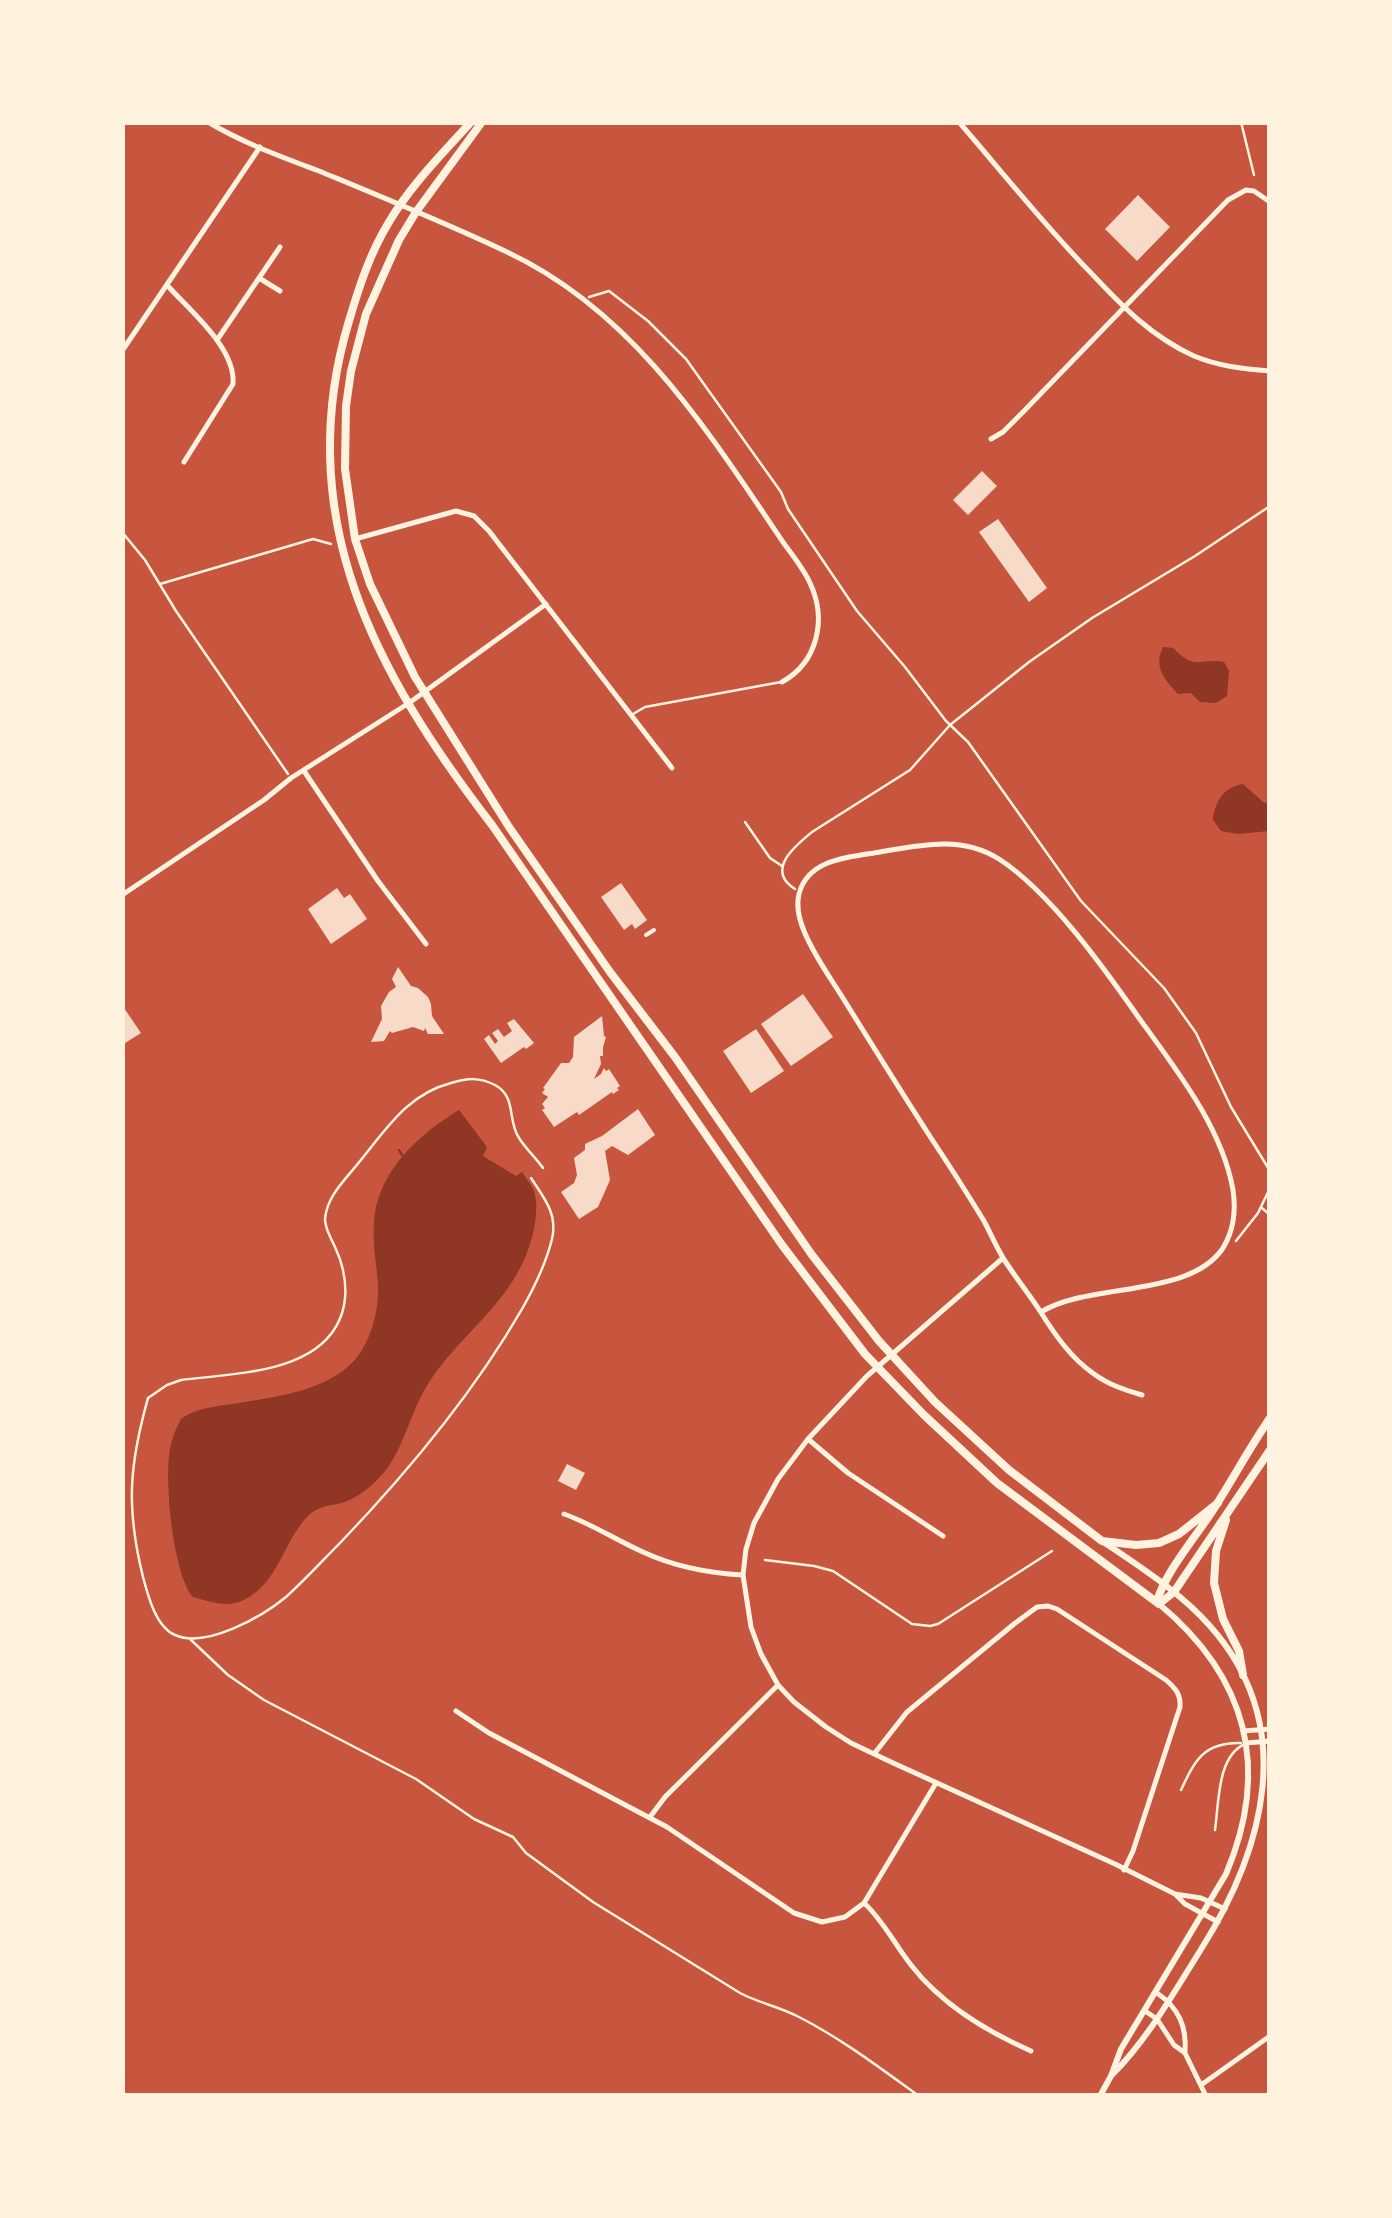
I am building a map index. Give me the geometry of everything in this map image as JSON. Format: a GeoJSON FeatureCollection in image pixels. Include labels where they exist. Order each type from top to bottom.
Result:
{"type":"FeatureCollection","features":[{"type":"Feature","properties":{"kind":"main road"},"geometry":{"type":"LineString","coordinates":[[471,122],[400,206],[374,251],[344,338],[330,400],[332,499],[347,568],[368,624],[409,704],[448,767],[782,1245],[877,1368],[997,1483],[1158,1603]]}},
{"type":"Feature","properties":{"kind":"main road"},"geometry":{"type":"LineString","coordinates":[[482,122],[398,240],[370,302],[346,406],[344,450],[355,539],[370,584],[424,692],[509,827],[834,1286],[935,1402],[996,1458],[1102,1541],[1159,1543],[1180,1534],[1218,1503]]}},
{"type":"Feature","properties":{"kind":"main road"},"geometry":{"type":"LineString","coordinates":[[1158,1603],[1164,1584],[1270,1418]]}},
{"type":"Feature","properties":{"kind":"main road"},"geometry":{"type":"LineString","coordinates":[[1158,1603],[1174,1592],[1270,1450]]}},
{"type":"Feature","properties":{"kind":"main road"},"geometry":{"type":"LineString","coordinates":[[1228,1511],[1216,1551],[1214,1583],[1223,1619],[1239,1650],[1243,1675]]}},
{"type":"Feature","properties":{"kind":"street"},"geometry":{"type":"LineString","coordinates":[[208,122],[508,252],[585,298],[636,346],[682,398],[811,585],[818,606],[816,641],[803,665],[782,682]]}},
{"type":"Feature","properties":{"kind":"street"},"geometry":{"type":"LineString","coordinates":[[959,122],[1073,256],[1123,308],[1161,338],[1198,358],[1234,368],[1270,371]]}},
{"type":"Feature","properties":{"kind":"street"},"geometry":{"type":"LineString","coordinates":[[122,351],[260,147]]}},
{"type":"Feature","properties":{"kind":"street"},"geometry":{"type":"LineString","coordinates":[[991,439],[1003,432],[1233,196],[1249,190],[1270,202]]}},
{"type":"Feature","properties":{"kind":"street"},"geometry":{"type":"LineString","coordinates":[[217,340],[280,247]]}},
{"type":"Feature","properties":{"kind":"street"},"geometry":{"type":"LineString","coordinates":[[259,278],[280,292]]}},
{"type":"Feature","properties":{"kind":"street"},"geometry":{"type":"LineString","coordinates":[[168,285],[217,340],[234,372],[233,384],[184,462]]}},
{"type":"Feature","properties":{"kind":"street"},"geometry":{"type":"LineString","coordinates":[[355,539],[449,512],[474,516],[489,530],[672,768]]}},
{"type":"Feature","properties":{"kind":"street"},"geometry":{"type":"LineString","coordinates":[[122,895],[303,770],[409,704],[546,604]]}},
{"type":"Feature","properties":{"kind":"street"},"geometry":{"type":"LineString","coordinates":[[303,770],[426,944]]}},
{"type":"Feature","properties":{"kind":"street"},"geometry":{"type":"LineString","coordinates":[[1040,1312],[1062,1302],[1190,1274],[1223,1248],[1234,1221],[1233,1190],[1208,1122],[1114,981],[1052,907],[1002,861],[966,845],[931,843],[825,864],[812,872],[799,892],[797,907],[804,932],[973,1203],[1003,1258],[1059,1340],[1092,1373],[1116,1387],[1142,1394]]}},
{"type":"Feature","properties":{"kind":"street"},"geometry":{"type":"LineString","coordinates":[[646,936],[654,930]]}},
{"type":"Feature","properties":{"kind":"street"},"geometry":{"type":"LineString","coordinates":[[1003,1258],[890,1354],[808,1439],[778,1479],[750,1535],[743,1575],[751,1626],[778,1684],[819,1723],[851,1743],[1176,1894],[1225,1909]]}},
{"type":"Feature","properties":{"kind":"street"},"geometry":{"type":"LineString","coordinates":[[808,1439],[848,1473],[943,1536]]}},
{"type":"Feature","properties":{"kind":"street"},"geometry":{"type":"LineString","coordinates":[[564,1514],[673,1564],[697,1571],[743,1575]]}},
{"type":"Feature","properties":{"kind":"street"},"geometry":{"type":"LineString","coordinates":[[1102,1541],[1164,1584],[1210,1625],[1243,1675],[1265,1729],[1266,1741],[1259,1818],[1225,1909],[1130,2058],[1112,2076]]}},
{"type":"Feature","properties":{"kind":"street"},"geometry":{"type":"LineString","coordinates":[[1100,2096],[1120,2052],[1212,1902],[1233,1858],[1245,1819],[1249,1779],[1246,1743],[1232,1695],[1207,1651],[1158,1603]]}},
{"type":"Feature","properties":{"kind":"street"},"geometry":{"type":"LineString","coordinates":[[874,1754],[907,1712],[1014,1624],[1037,1607],[1057,1608],[1166,1680],[1179,1694],[1180,1708],[1124,1870]]}},
{"type":"Feature","properties":{"kind":"street"},"geometry":{"type":"LineString","coordinates":[[650,1817],[664,1797],[778,1684]]}},
{"type":"Feature","properties":{"kind":"street"},"geometry":{"type":"LineString","coordinates":[[456,1711],[488,1733],[650,1817],[794,1913],[822,1922],[845,1917],[864,1903],[936,1783]]}},
{"type":"Feature","properties":{"kind":"street"},"geometry":{"type":"LineString","coordinates":[[1243,1731],[1265,1729]]}},
{"type":"Feature","properties":{"kind":"street"},"geometry":{"type":"LineString","coordinates":[[1246,1743],[1266,1741]]}},
{"type":"Feature","properties":{"kind":"street"},"geometry":{"type":"LineString","coordinates":[[1176,1894],[1185,1904],[1218,1922]]}},
{"type":"Feature","properties":{"kind":"street"},"geometry":{"type":"LineString","coordinates":[[864,1903],[874,1911],[918,1974],[945,2002],[1004,2040],[1031,2052]]}},
{"type":"Feature","properties":{"kind":"street"},"geometry":{"type":"LineString","coordinates":[[1156,1993],[1180,2016],[1186,2036],[1185,2053]]}},
{"type":"Feature","properties":{"kind":"street"},"geometry":{"type":"LineString","coordinates":[[1146,2011],[1185,2053],[1206,2096]]}},
{"type":"Feature","properties":{"kind":"street"},"geometry":{"type":"LineString","coordinates":[[1201,2085],[1270,2036]]}},
{"type":"Feature","properties":{"kind":"lane"},"geometry":{"type":"LineString","coordinates":[[632,714],[645,707],[782,682]]}},
{"type":"Feature","properties":{"kind":"lane"},"geometry":{"type":"LineString","coordinates":[[1181,1790],[1192,1766],[1204,1753],[1226,1743],[1246,1743]]}},
{"type":"Feature","properties":{"kind":"lane"},"geometry":{"type":"LineString","coordinates":[[1215,1830],[1227,1762],[1235,1748],[1246,1743]]}},
{"type":"Feature","properties":{"kind":"path"},"geometry":{"type":"LineString","coordinates":[[1241,122],[1254,175]]}},
{"type":"Feature","properties":{"kind":"path"},"geometry":{"type":"LineString","coordinates":[[585,298],[609,291],[648,321],[686,359],[782,492],[788,509],[857,611],[968,742],[1082,901],[1164,988],[1196,1033],[1238,1120],[1270,1172]]}},
{"type":"Feature","properties":{"kind":"path"},"geometry":{"type":"LineString","coordinates":[[799,892],[787,884],[782,866],[790,852],[812,832],[910,770],[950,725],[1029,662],[1270,506]]}},
{"type":"Feature","properties":{"kind":"path"},"geometry":{"type":"LineString","coordinates":[[122,532],[145,560],[291,778]]}},
{"type":"Feature","properties":{"kind":"path"},"geometry":{"type":"LineString","coordinates":[[160,584],[313,539],[331,544]]}},
{"type":"Feature","properties":{"kind":"path"},"geometry":{"type":"LineString","coordinates":[[745,822],[770,858],[782,866]]}},
{"type":"Feature","properties":{"kind":"path"},"geometry":{"type":"LineString","coordinates":[[531,1178],[554,1213],[552,1237],[541,1271],[523,1308],[441,1426],[365,1517],[285,1598],[234,1629],[218,1634],[179,1637],[165,1628],[148,1597],[131,1500],[136,1442],[148,1398],[181,1380],[285,1365],[328,1338],[345,1306],[343,1264],[325,1225],[330,1199],[398,1114],[418,1096],[432,1088],[474,1078],[500,1088],[510,1098],[518,1138],[543,1168]]}},
{"type":"Feature","properties":{"kind":"path"},"geometry":{"type":"LineString","coordinates":[[1223,1248],[1233,1244],[1270,1188]]}},
{"type":"Feature","properties":{"kind":"path"},"geometry":{"type":"LineString","coordinates":[[1261,1207],[1270,1215]]}},
{"type":"Feature","properties":{"kind":"path"},"geometry":{"type":"LineString","coordinates":[[765,1560],[833,1571],[912,1624],[930,1626],[1052,1551]]}},
{"type":"Feature","properties":{"kind":"path"},"geometry":{"type":"LineString","coordinates":[[189,1638],[228,1675],[264,1700],[416,1780],[474,1819],[513,1837],[526,1852],[626,1923],[740,1993],[796,2015],[847,2044],[919,2096]]}},
{"type":"Feature","properties":{"kind":"shaded area"},"geometry":{"type":"Polygon","coordinates":[[[1163,647],[1173,648],[1193,662],[1224,662],[1229,671],[1227,696],[1216,703],[1200,702],[1191,693],[1178,694],[1160,667],[1163,647]]]}},
{"type":"Feature","properties":{"kind":"shaded area"},"geometry":{"type":"Polygon","coordinates":[[[1243,784],[1269,804],[1269,831],[1221,831],[1213,820],[1222,796],[1243,784]]]}},
{"type":"Feature","properties":{"kind":"shaded area"},"geometry":{"type":"Polygon","coordinates":[[[459,1110],[487,1147],[483,1156],[516,1176],[522,1172],[534,1191],[534,1229],[516,1275],[428,1384],[399,1449],[374,1483],[350,1500],[319,1509],[307,1517],[265,1583],[244,1600],[225,1604],[193,1597],[180,1569],[169,1503],[170,1449],[181,1419],[205,1409],[312,1387],[356,1359],[375,1319],[378,1291],[374,1222],[383,1187],[415,1143],[459,1110]]]}},
{"type":"Feature","properties":{"kind":"building"},"geometry":{"type":"Polygon","coordinates":[[[1138,195],[1170,227],[1137,261],[1105,229],[1138,195]]]}},
{"type":"Feature","properties":{"kind":"building"},"geometry":{"type":"Polygon","coordinates":[[[982,471],[997,486],[968,515],[953,500],[982,471]]]}},
{"type":"Feature","properties":{"kind":"building"},"geometry":{"type":"Polygon","coordinates":[[[998,519],[1047,588],[1029,602],[979,532],[998,519]]]}},
{"type":"Feature","properties":{"kind":"building"},"geometry":{"type":"Polygon","coordinates":[[[621,883],[647,920],[635,929],[632,924],[624,930],[601,897],[621,883]]]}},
{"type":"Feature","properties":{"kind":"building"},"geometry":{"type":"Polygon","coordinates":[[[337,888],[344,898],[350,894],[367,919],[331,944],[308,909],[337,888]]]}},
{"type":"Feature","properties":{"kind":"building"},"geometry":{"type":"Polygon","coordinates":[[[398,967],[411,986],[428,997],[432,1016],[444,1034],[428,1034],[425,1028],[424,1031],[413,1027],[390,1031],[384,1041],[371,1042],[382,1019],[381,1006],[396,987],[392,979],[398,967]]]}},
{"type":"Feature","properties":{"kind":"building"},"geometry":{"type":"Polygon","coordinates":[[[803,994],[833,1037],[791,1066],[761,1024],[803,994]]]}},
{"type":"Feature","properties":{"kind":"building"},"geometry":{"type":"Polygon","coordinates":[[[122,1005],[141,1033],[122,1045],[122,1005]]]}},
{"type":"Feature","properties":{"kind":"building"},"geometry":{"type":"Polygon","coordinates":[[[602,1016],[606,1037],[594,1079],[604,1068],[609,1069],[619,1090],[554,1127],[542,1110],[548,1097],[542,1093],[543,1088],[561,1063],[569,1063],[573,1057],[574,1037],[602,1016]]]}},
{"type":"Feature","properties":{"kind":"building"},"geometry":{"type":"Polygon","coordinates":[[[514,1019],[534,1043],[501,1063],[484,1039],[489,1035],[495,1044],[498,1041],[492,1033],[498,1029],[504,1037],[512,1031],[507,1023],[514,1019]]]}},
{"type":"Feature","properties":{"kind":"building"},"geometry":{"type":"Polygon","coordinates":[[[756,1029],[784,1071],[751,1093],[723,1051],[756,1029]]]}},
{"type":"Feature","properties":{"kind":"building"},"geometry":{"type":"Polygon","coordinates":[[[638,1109],[655,1135],[628,1155],[612,1146],[605,1151],[610,1180],[598,1207],[579,1219],[561,1192],[574,1183],[574,1158],[585,1150],[585,1144],[638,1109]]]}},
{"type":"Feature","properties":{"kind":"building"},"geometry":{"type":"Polygon","coordinates":[[[567,1464],[585,1473],[576,1490],[558,1481],[567,1464]]]}},
{"type":"Feature","properties":{"kind":"waterway"},"geometry":{"type":"LineString","coordinates":[[399,1150],[402,1155]]}}]}
